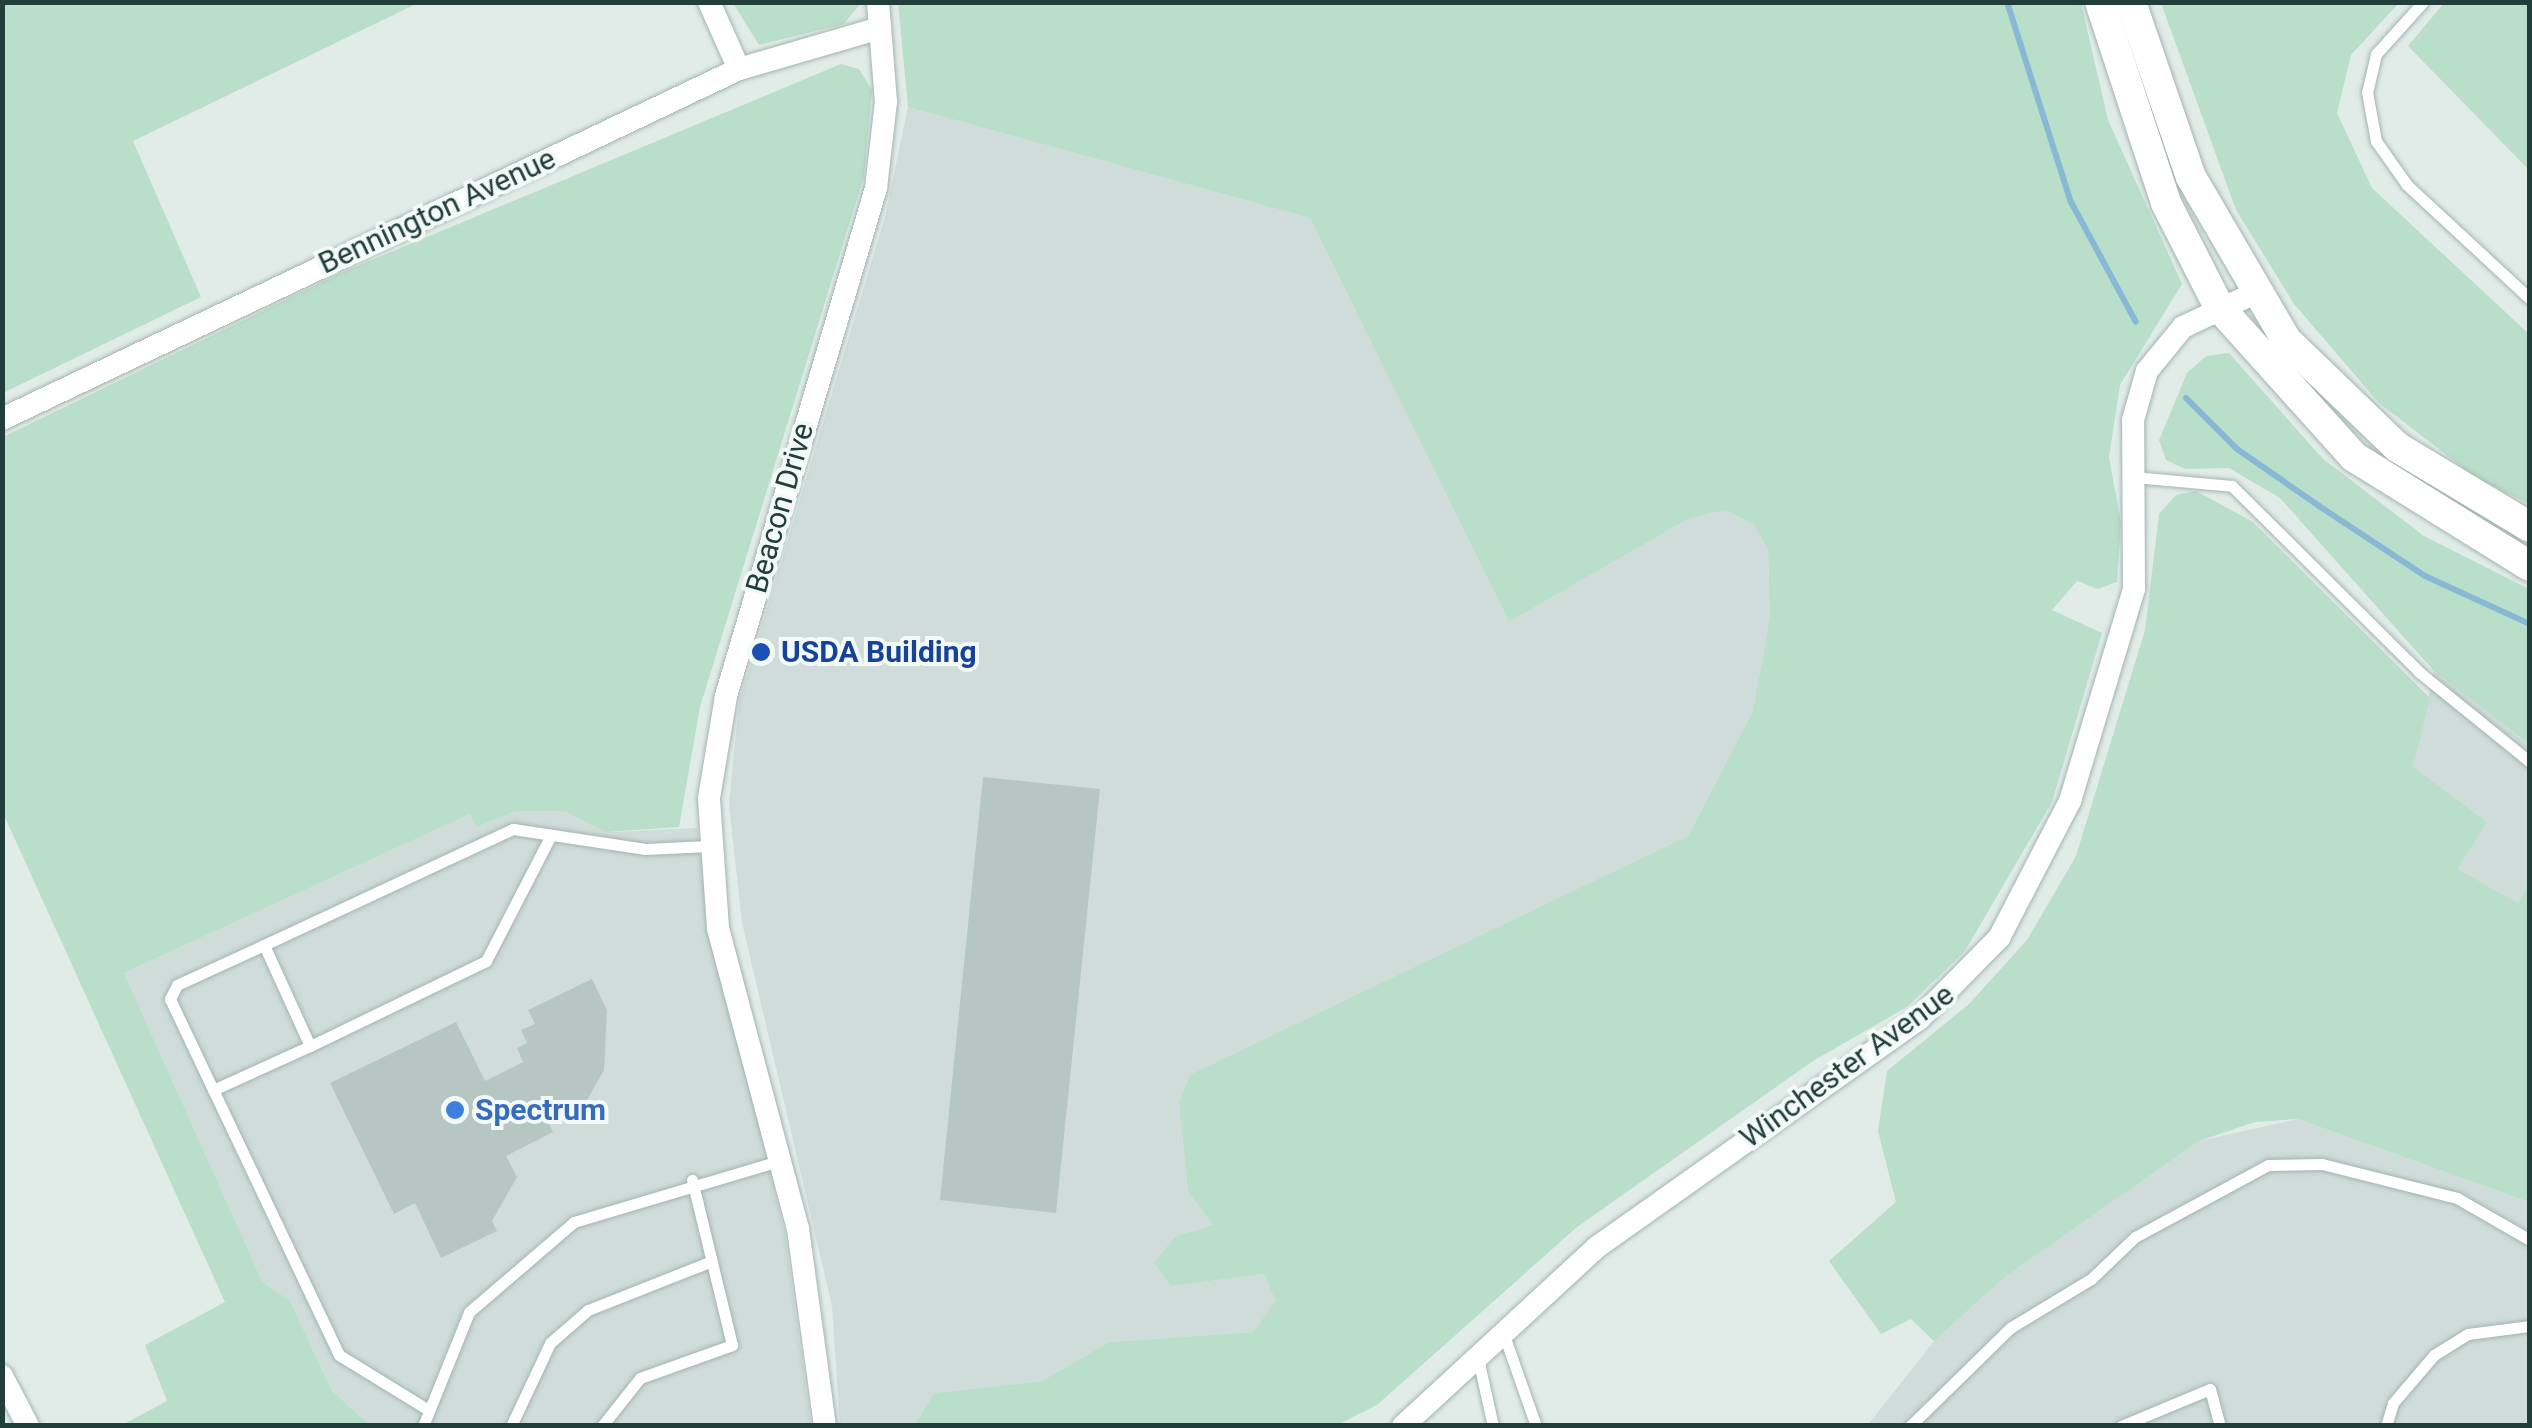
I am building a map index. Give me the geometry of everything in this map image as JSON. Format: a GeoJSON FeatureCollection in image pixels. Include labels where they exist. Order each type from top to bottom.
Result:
{"type":"FeatureCollection","features":[{"type":"Feature","properties":{"kind":"main road"},"geometry":{"type":"LineString","coordinates":[[2100,2],[2166,203],[2219,308],[2354,457],[2530,566]]}},
{"type":"Feature","properties":{"kind":"main road"},"geometry":{"type":"LineString","coordinates":[[2130,2],[2191,176],[2254,294],[2367,422],[2451,485],[2530,527]]}},
{"type":"Feature","properties":{"kind":"street"},"geometry":{"type":"LineString","coordinates":[[709,2],[739,69]]}},
{"type":"Feature","properties":{"kind":"street","name":"Beacon Drive"},"geometry":{"type":"LineString","coordinates":[[825,1426],[782,1160],[718,928],[709,846],[726,696],[876,188],[886,102],[878,2]]}},
{"type":"Feature","properties":{"kind":"street","name":"Bennington Avenue"},"geometry":{"type":"LineString","coordinates":[[2,419],[739,69],[880,28]]}},
{"type":"Feature","properties":{"kind":"street","name":"Winchester Avenue"},"geometry":{"type":"LineString","coordinates":[[1403,1426],[1479,1363],[1597,1246],[1919,1019],[1998,938],[2070,801],[2134,590],[2133,420],[2147,371],[2162,344],[2219,308],[2254,294]]}},
{"type":"Feature","properties":{"kind":"street"},"geometry":{"type":"LineString","coordinates":[[2,1376],[28,1426]]}},
{"type":"Feature","properties":{"kind":"lane"},"geometry":{"type":"LineString","coordinates":[[2424,2],[2376,54],[2367,92],[2376,142],[2408,185],[2530,299]]}},
{"type":"Feature","properties":{"kind":"lane"},"geometry":{"type":"LineString","coordinates":[[2132,477],[2232,486],[2419,672],[2530,762]]}},
{"type":"Feature","properties":{"kind":"lane"},"geometry":{"type":"LineString","coordinates":[[425,1408],[339,1355],[170,999],[177,985],[514,830],[645,849],[709,846]]}},
{"type":"Feature","properties":{"kind":"lane"},"geometry":{"type":"LineString","coordinates":[[213,1090],[486,961],[551,835]]}},
{"type":"Feature","properties":{"kind":"lane"},"geometry":{"type":"LineString","coordinates":[[264,945],[310,1046]]}},
{"type":"Feature","properties":{"kind":"lane"},"geometry":{"type":"LineString","coordinates":[[422,1426],[425,1408],[454,1340],[495,1284],[574,1222],[692,1180],[782,1160]]}},
{"type":"Feature","properties":{"kind":"lane"},"geometry":{"type":"LineString","coordinates":[[1910,1426],[2010,1328],[2069,1296],[2152,1226],[2268,1165],[2322,1164],[2457,1198],[2530,1240]]}},
{"type":"Feature","properties":{"kind":"lane"},"geometry":{"type":"LineString","coordinates":[[602,1426],[640,1378],[732,1345],[692,1180]]}},
{"type":"Feature","properties":{"kind":"lane"},"geometry":{"type":"LineString","coordinates":[[510,1426],[550,1343],[588,1310],[712,1260]]}},
{"type":"Feature","properties":{"kind":"lane"},"geometry":{"type":"LineString","coordinates":[[2386,1426],[2392,1403],[2434,1355],[2468,1334],[2530,1326]]}},
{"type":"Feature","properties":{"kind":"lane"},"geometry":{"type":"LineString","coordinates":[[1505,1338],[1536,1426]]}},
{"type":"Feature","properties":{"kind":"lane"},"geometry":{"type":"LineString","coordinates":[[1479,1363],[1494,1426]]}},
{"type":"Feature","properties":{"kind":"lane"},"geometry":{"type":"LineString","coordinates":[[2121,1426],[2210,1390],[2220,1426]]}},
{"type":"Feature","properties":{"kind":"shaded area"},"geometry":{"type":"Polygon","coordinates":[[[908,107],[1310,218],[1509,622],[1688,519],[1726,510],[1754,525],[1768,550],[1770,616],[1753,711],[1688,836],[1330,1010],[1179,1103],[1188,1192],[1213,1225],[1171,1286],[1264,1274],[1277,1301],[1253,1332],[1109,1342],[1042,1381],[934,1393],[915,1425],[840,1426],[832,1306],[742,923],[729,804],[739,702],[885,217],[908,107]]]}},
{"type":"Feature","properties":{"kind":"shaded area"},"geometry":{"type":"Polygon","coordinates":[[[2434,671],[2529,744],[2529,884],[2518,903],[2456,869],[2413,767],[2434,671]]]}},
{"type":"Feature","properties":{"kind":"shaded area"},"geometry":{"type":"Polygon","coordinates":[[[516,811],[564,811],[607,832],[697,828],[707,909],[785,1235],[811,1425],[370,1425],[332,1391],[290,1301],[262,1281],[124,973],[470,814],[476,827],[516,811]]]}},
{"type":"Feature","properties":{"kind":"shaded area"},"geometry":{"type":"Polygon","coordinates":[[[2298,1119],[2529,1202],[2529,1425],[1867,1426],[1934,1341],[2005,1277],[2199,1141],[2298,1119]]]}},
{"type":"Feature","properties":{"kind":"green space"},"geometry":{"type":"Polygon","coordinates":[[[3,2],[418,3],[133,141],[201,297],[3,393],[3,2]]]}},
{"type":"Feature","properties":{"kind":"green space"},"geometry":{"type":"Polygon","coordinates":[[[733,3],[860,4],[844,24],[759,45],[733,3]]]}},
{"type":"Feature","properties":{"kind":"green space"},"geometry":{"type":"Polygon","coordinates":[[[898,3],[2081,3],[2108,120],[2182,284],[2120,385],[2109,457],[2121,522],[2117,582],[2098,589],[2077,581],[2052,610],[2102,633],[2052,802],[1965,951],[1907,1007],[1813,1061],[1577,1227],[1377,1405],[1337,1425],[915,1425],[934,1393],[1042,1381],[1109,1342],[1253,1332],[1276,1301],[1264,1274],[1171,1286],[1154,1263],[1175,1237],[1213,1225],[1188,1192],[1179,1103],[1190,1075],[1688,836],[1753,711],[1770,616],[1768,550],[1754,525],[1726,510],[1688,519],[1509,622],[1310,218],[908,107],[898,3]]]}},
{"type":"Feature","properties":{"kind":"green space"},"geometry":{"type":"Polygon","coordinates":[[[2161,3],[2399,3],[2351,55],[2337,113],[2372,188],[2529,334],[2529,504],[2478,479],[2379,403],[2294,304],[2236,210],[2161,3]]]}},
{"type":"Feature","properties":{"kind":"green space"},"geometry":{"type":"Polygon","coordinates":[[[2444,3],[2529,3],[2529,170],[2408,46],[2444,3]]]}},
{"type":"Feature","properties":{"kind":"green space"},"geometry":{"type":"Polygon","coordinates":[[[841,64],[859,69],[872,90],[864,176],[700,707],[679,827],[606,832],[564,811],[516,811],[476,827],[470,814],[124,973],[262,1281],[290,1301],[332,1391],[370,1425],[122,1425],[167,1401],[145,1345],[225,1302],[3,813],[3,437],[341,273],[841,64]]]}},
{"type":"Feature","properties":{"kind":"green space"},"geometry":{"type":"Polygon","coordinates":[[[2229,353],[2322,458],[2424,536],[2529,589],[2529,744],[2434,671],[2280,498],[2229,468],[2185,469],[2166,460],[2159,440],[2187,373],[2206,356],[2229,353]]]}},
{"type":"Feature","properties":{"kind":"green space"},"geometry":{"type":"Polygon","coordinates":[[[2196,491],[2253,522],[2430,698],[2413,767],[2487,822],[2457,869],[2518,903],[2529,884],[2529,1202],[2298,1119],[2255,1122],[2199,1141],[2005,1277],[1934,1341],[1911,1319],[1881,1334],[1829,1261],[1896,1202],[1878,1131],[1887,1071],[1969,1004],[2027,940],[2076,856],[2145,630],[2159,514],[2176,495],[2196,491]]]}},
{"type":"Feature","properties":{"kind":"building"},"geometry":{"type":"Polygon","coordinates":[[[983,777],[1100,789],[1056,1213],[940,1200],[983,777]]]}},
{"type":"Feature","properties":{"kind":"building","name":"Spectrum"},"geometry":{"type":"Polygon","coordinates":[[[592,979],[607,1010],[604,1070],[587,1100],[547,1120],[553,1132],[506,1156],[517,1177],[492,1221],[497,1231],[441,1258],[415,1203],[394,1214],[330,1083],[456,1022],[485,1081],[523,1062],[517,1048],[527,1043],[521,1030],[535,1024],[528,1010],[592,979]]]}},
{"type":"Feature","properties":{"kind":"waterway"},"geometry":{"type":"LineString","coordinates":[[2007,2],[2071,202],[2136,322]]}},
{"type":"Feature","properties":{"kind":"waterway"},"geometry":{"type":"LineString","coordinates":[[2186,398],[2237,449],[2425,576],[2530,624]]}},
{"type":"Feature","properties":{"kind":"place","name":"USDA Building"},"geometry":{"type":"Point","coordinates":[761,652]}},
{"type":"Feature","properties":{"kind":"place","name":"Spectrum"},"geometry":{"type":"Point","coordinates":[455,1110]}}]}
